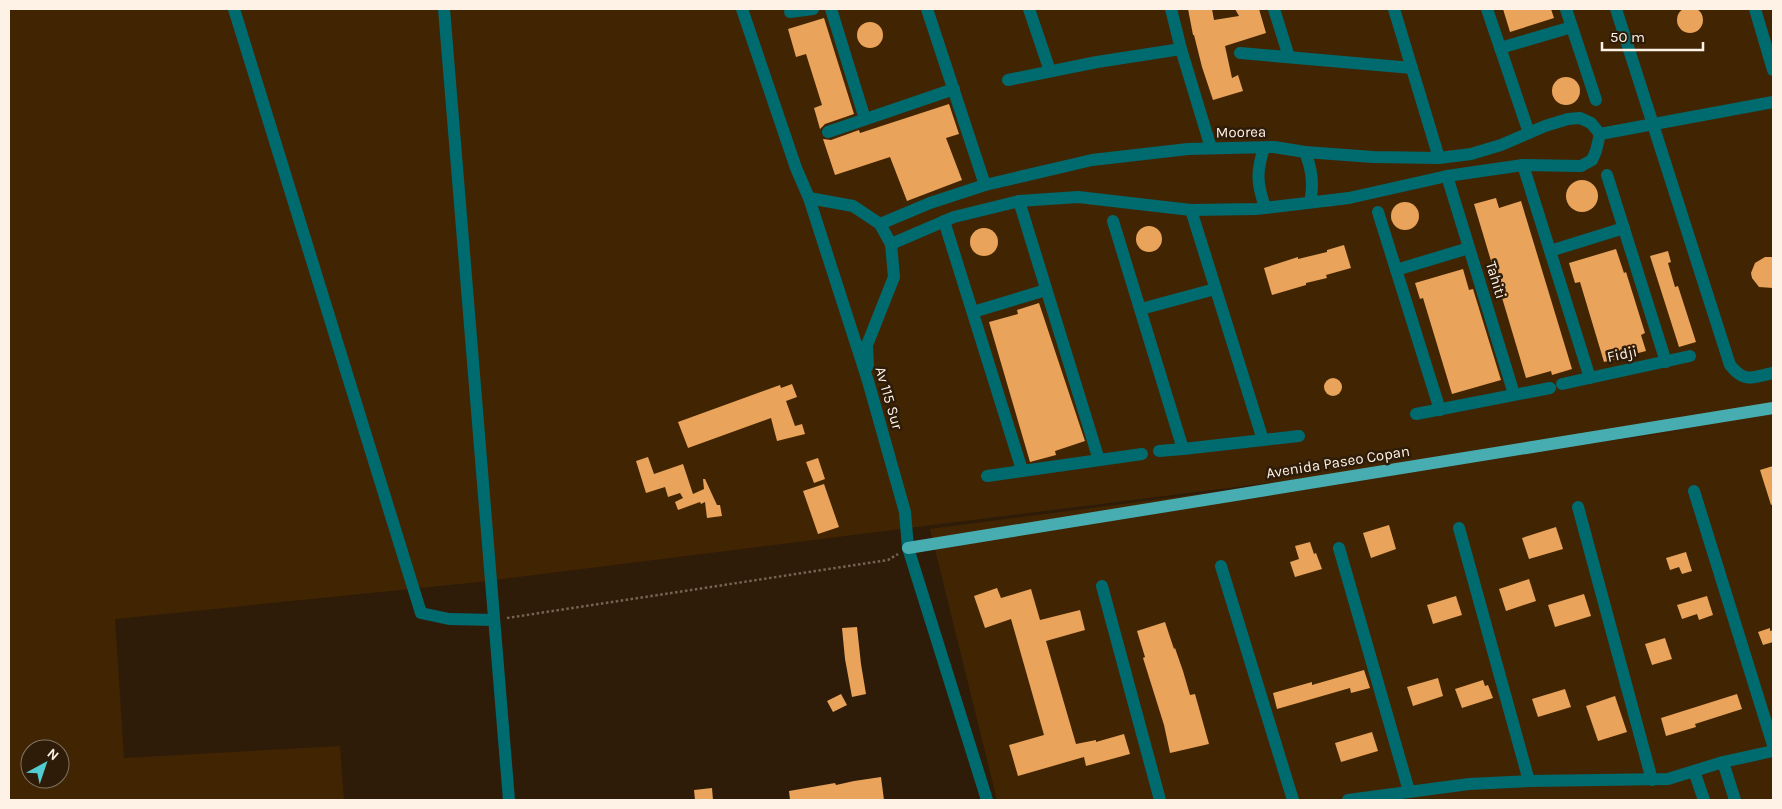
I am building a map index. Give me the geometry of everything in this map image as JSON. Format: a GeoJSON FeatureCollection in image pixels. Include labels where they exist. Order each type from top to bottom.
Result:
{"type":"FeatureCollection","features":[{"type":"Feature","properties":{"kind":"main road","name":"Avenida Paseo Copan"},"geometry":{"type":"LineString","coordinates":[[908,548],[1773,408]]}},
{"type":"Feature","properties":{"kind":"street"},"geometry":{"type":"LineString","coordinates":[[234,9],[421,613],[448,619],[494,620]]}},
{"type":"Feature","properties":{"kind":"street"},"geometry":{"type":"LineString","coordinates":[[444,9],[509,800]]}},
{"type":"Feature","properties":{"kind":"street","name":"Av 115 Sur"},"geometry":{"type":"LineString","coordinates":[[742,9],[796,168],[809,198],[868,381],[905,512],[908,548],[987,800]]}},
{"type":"Feature","properties":{"kind":"street"},"geometry":{"type":"LineString","coordinates":[[790,12],[812,9]]}},
{"type":"Feature","properties":{"kind":"street"},"geometry":{"type":"LineString","coordinates":[[831,9],[865,120]]}},
{"type":"Feature","properties":{"kind":"street"},"geometry":{"type":"LineString","coordinates":[[927,9],[985,185]]}},
{"type":"Feature","properties":{"kind":"street"},"geometry":{"type":"LineString","coordinates":[[1029,9],[1050,71]]}},
{"type":"Feature","properties":{"kind":"street"},"geometry":{"type":"LineString","coordinates":[[1171,9],[1181,49],[1212,148]]}},
{"type":"Feature","properties":{"kind":"street"},"geometry":{"type":"LineString","coordinates":[[1274,9],[1289,57]]}},
{"type":"Feature","properties":{"kind":"street"},"geometry":{"type":"LineString","coordinates":[[1394,9],[1439,158]]}},
{"type":"Feature","properties":{"kind":"street"},"geometry":{"type":"LineString","coordinates":[[1488,9],[1528,133]]}},
{"type":"Feature","properties":{"kind":"street"},"geometry":{"type":"LineString","coordinates":[[1566,9],[1596,100]]}},
{"type":"Feature","properties":{"kind":"street"},"geometry":{"type":"LineString","coordinates":[[1616,9],[1730,364],[1738,375],[1747,378],[1773,373]]}},
{"type":"Feature","properties":{"kind":"street"},"geometry":{"type":"LineString","coordinates":[[1755,9],[1773,70]]}},
{"type":"Feature","properties":{"kind":"street"},"geometry":{"type":"LineString","coordinates":[[1500,48],[1572,27]]}},
{"type":"Feature","properties":{"kind":"street"},"geometry":{"type":"LineString","coordinates":[[1008,80],[1181,49]]}},
{"type":"Feature","properties":{"kind":"street"},"geometry":{"type":"LineString","coordinates":[[1240,53],[1412,68]]}},
{"type":"Feature","properties":{"kind":"street"},"geometry":{"type":"LineString","coordinates":[[828,132],[954,90]]}},
{"type":"Feature","properties":{"kind":"street"},"geometry":{"type":"LineString","coordinates":[[891,244],[954,218],[1020,201],[1078,197],[1191,210],[1264,208],[1349,198],[1447,176],[1522,165],[1581,166],[1592,160],[1600,134],[1773,102]]}},
{"type":"Feature","properties":{"kind":"street","name":"Moorea"},"geometry":{"type":"LineString","coordinates":[[880,224],[930,203],[985,185],[1092,160],[1188,149],[1274,147],[1305,152],[1373,157],[1439,158],[1471,154],[1502,145],[1545,126],[1568,119],[1580,118],[1591,123],[1600,134]]}},
{"type":"Feature","properties":{"kind":"street"},"geometry":{"type":"LineString","coordinates":[[1264,148],[1258,165],[1258,186],[1264,208]]}},
{"type":"Feature","properties":{"kind":"street"},"geometry":{"type":"LineString","coordinates":[[1305,152],[1310,164],[1312,177],[1310,202]]}},
{"type":"Feature","properties":{"kind":"street"},"geometry":{"type":"LineString","coordinates":[[1522,165],[1590,378]]}},
{"type":"Feature","properties":{"kind":"street"},"geometry":{"type":"LineString","coordinates":[[1607,175],[1666,362]]}},
{"type":"Feature","properties":{"kind":"street","name":"Tahiti"},"geometry":{"type":"LineString","coordinates":[[1447,176],[1514,394]]}},
{"type":"Feature","properties":{"kind":"street"},"geometry":{"type":"LineString","coordinates":[[809,198],[853,206],[880,224],[891,244],[894,277],[867,345],[868,381]]}},
{"type":"Feature","properties":{"kind":"street"},"geometry":{"type":"LineString","coordinates":[[1020,201],[1099,460]]}},
{"type":"Feature","properties":{"kind":"street"},"geometry":{"type":"LineString","coordinates":[[930,203],[940,223],[973,312],[1022,470]]}},
{"type":"Feature","properties":{"kind":"street"},"geometry":{"type":"LineString","coordinates":[[1191,210],[1263,440]]}},
{"type":"Feature","properties":{"kind":"street"},"geometry":{"type":"LineString","coordinates":[[1378,212],[1440,410]]}},
{"type":"Feature","properties":{"kind":"street"},"geometry":{"type":"LineString","coordinates":[[1113,221],[1183,449]]}},
{"type":"Feature","properties":{"kind":"street"},"geometry":{"type":"LineString","coordinates":[[1550,251],[1624,228]]}},
{"type":"Feature","properties":{"kind":"street"},"geometry":{"type":"LineString","coordinates":[[1396,270],[1469,248]]}},
{"type":"Feature","properties":{"kind":"street"},"geometry":{"type":"LineString","coordinates":[[1140,308],[1215,289]]}},
{"type":"Feature","properties":{"kind":"street"},"geometry":{"type":"LineString","coordinates":[[973,312],[1046,290]]}},
{"type":"Feature","properties":{"kind":"street","name":"Fidji"},"geometry":{"type":"LineString","coordinates":[[1416,414],[1556,386],[1690,356]]}},
{"type":"Feature","properties":{"kind":"street"},"geometry":{"type":"LineString","coordinates":[[1159,452],[1298,436]]}},
{"type":"Feature","properties":{"kind":"street"},"geometry":{"type":"LineString","coordinates":[[987,476],[1142,454]]}},
{"type":"Feature","properties":{"kind":"street"},"geometry":{"type":"LineString","coordinates":[[1694,491],[1773,745]]}},
{"type":"Feature","properties":{"kind":"street"},"geometry":{"type":"LineString","coordinates":[[1578,507],[1652,780]]}},
{"type":"Feature","properties":{"kind":"street"},"geometry":{"type":"LineString","coordinates":[[1459,528],[1529,781]]}},
{"type":"Feature","properties":{"kind":"street"},"geometry":{"type":"LineString","coordinates":[[1339,548],[1409,792]]}},
{"type":"Feature","properties":{"kind":"street"},"geometry":{"type":"LineString","coordinates":[[1221,566],[1293,800]]}},
{"type":"Feature","properties":{"kind":"street"},"geometry":{"type":"LineString","coordinates":[[1102,586],[1160,800]]}},
{"type":"Feature","properties":{"kind":"street"},"geometry":{"type":"LineString","coordinates":[[1348,800],[1469,784],[1668,779],[1723,762],[1773,750]]}},
{"type":"Feature","properties":{"kind":"street"},"geometry":{"type":"LineString","coordinates":[[1723,762],[1734,800]]}},
{"type":"Feature","properties":{"kind":"street"},"geometry":{"type":"LineString","coordinates":[[1694,771],[1704,800]]}},
{"type":"Feature","properties":{"kind":"path"},"geometry":{"type":"LineString","coordinates":[[494,620],[888,560],[908,548]]}},
{"type":"Feature","properties":{"kind":"shaded area"},"geometry":{"type":"Polygon","coordinates":[[[9,9],[1773,9],[1773,800],[997,800],[930,529],[1714,427],[479,582],[115,619],[124,758],[340,746],[344,800],[9,800],[9,9]]]}},
{"type":"Feature","properties":{"kind":"building"},"geometry":{"type":"Polygon","coordinates":[[[1690,7],[1699,11],[1703,20],[1699,29],[1690,33],[1681,29],[1677,20],[1681,11],[1690,7]]]}},
{"type":"Feature","properties":{"kind":"building"},"geometry":{"type":"Polygon","coordinates":[[[1188,9],[1212,9],[1214,20],[1239,16],[1235,9],[1259,9],[1266,33],[1225,46],[1232,78],[1238,75],[1243,91],[1213,100],[1193,35],[1188,9]]]}},
{"type":"Feature","properties":{"kind":"building"},"geometry":{"type":"Polygon","coordinates":[[[1503,9],[1551,9],[1554,18],[1510,32],[1503,9]]]}},
{"type":"Feature","properties":{"kind":"building"},"geometry":{"type":"Polygon","coordinates":[[[824,18],[854,114],[825,124],[820,129],[814,108],[822,105],[806,54],[796,57],[788,29],[824,18]]]}},
{"type":"Feature","properties":{"kind":"building"},"geometry":{"type":"Polygon","coordinates":[[[870,22],[879,26],[883,35],[879,44],[870,48],[861,44],[857,35],[861,26],[870,22]]]}},
{"type":"Feature","properties":{"kind":"building"},"geometry":{"type":"Polygon","coordinates":[[[1566,77],[1576,81],[1580,91],[1576,101],[1566,105],[1556,101],[1552,91],[1556,81],[1566,77]]]}},
{"type":"Feature","properties":{"kind":"building"},"geometry":{"type":"Polygon","coordinates":[[[949,104],[959,134],[946,138],[962,180],[907,201],[890,157],[835,175],[823,139],[831,140],[859,130],[860,133],[949,104]]]}},
{"type":"Feature","properties":{"kind":"building"},"geometry":{"type":"Polygon","coordinates":[[[1582,180],[1593,185],[1598,196],[1593,207],[1582,212],[1571,207],[1566,196],[1571,185],[1582,180]]]}},
{"type":"Feature","properties":{"kind":"building"},"geometry":{"type":"Polygon","coordinates":[[[1496,198],[1499,208],[1521,201],[1572,369],[1552,375],[1551,371],[1526,378],[1474,204],[1496,198]]]}},
{"type":"Feature","properties":{"kind":"building"},"geometry":{"type":"Polygon","coordinates":[[[1405,202],[1415,206],[1419,216],[1415,226],[1405,230],[1395,226],[1391,216],[1395,206],[1405,202]]]}},
{"type":"Feature","properties":{"kind":"building"},"geometry":{"type":"Polygon","coordinates":[[[1149,226],[1158,230],[1162,239],[1158,248],[1149,252],[1140,248],[1136,239],[1140,230],[1149,226]]]}},
{"type":"Feature","properties":{"kind":"building"},"geometry":{"type":"Polygon","coordinates":[[[984,228],[994,232],[998,242],[994,252],[984,256],[974,252],[970,242],[974,232],[984,228]]]}},
{"type":"Feature","properties":{"kind":"building"},"geometry":{"type":"Polygon","coordinates":[[[1344,245],[1351,268],[1326,275],[1327,278],[1272,295],[1264,268],[1298,257],[1298,259],[1327,252],[1327,250],[1344,245]]]}},
{"type":"Feature","properties":{"kind":"building"},"geometry":{"type":"Polygon","coordinates":[[[1616,249],[1624,273],[1626,272],[1645,333],[1641,335],[1646,351],[1604,362],[1580,282],[1575,283],[1569,263],[1616,249]]]}},
{"type":"Feature","properties":{"kind":"building"},"geometry":{"type":"Polygon","coordinates":[[[1668,251],[1671,262],[1668,263],[1675,287],[1678,286],[1696,342],[1679,347],[1650,256],[1668,251]]]}},
{"type":"Feature","properties":{"kind":"building"},"geometry":{"type":"Polygon","coordinates":[[[1765,257],[1773,257],[1773,288],[1759,287],[1752,278],[1751,273],[1755,263],[1765,257]]]}},
{"type":"Feature","properties":{"kind":"building"},"geometry":{"type":"Polygon","coordinates":[[[1463,269],[1469,290],[1473,289],[1501,380],[1452,394],[1423,298],[1420,299],[1415,283],[1463,269]]]}},
{"type":"Feature","properties":{"kind":"building"},"geometry":{"type":"Polygon","coordinates":[[[1039,303],[1085,441],[1055,451],[1056,455],[1030,462],[989,322],[1018,314],[1017,310],[1039,303]]]}},
{"type":"Feature","properties":{"kind":"building"},"geometry":{"type":"Polygon","coordinates":[[[1333,378],[1339,381],[1342,387],[1339,393],[1333,396],[1327,393],[1324,387],[1327,381],[1333,378]]]}},
{"type":"Feature","properties":{"kind":"building"},"geometry":{"type":"Polygon","coordinates":[[[792,384],[797,397],[786,401],[795,426],[802,424],[805,434],[777,441],[771,418],[688,448],[678,422],[780,385],[781,388],[792,384]]]}},
{"type":"Feature","properties":{"kind":"building"},"geometry":{"type":"Polygon","coordinates":[[[648,457],[654,474],[683,464],[693,494],[704,489],[703,479],[705,479],[717,505],[720,505],[722,516],[707,518],[705,502],[678,510],[675,502],[683,498],[680,493],[668,497],[665,487],[646,493],[636,461],[648,457]]]}},
{"type":"Feature","properties":{"kind":"building"},"geometry":{"type":"Polygon","coordinates":[[[818,458],[825,479],[814,483],[806,462],[818,458]]]}},
{"type":"Feature","properties":{"kind":"building"},"geometry":{"type":"Polygon","coordinates":[[[1773,466],[1773,504],[1771,505],[1760,470],[1773,466]]]}},
{"type":"Feature","properties":{"kind":"building"},"geometry":{"type":"Polygon","coordinates":[[[824,484],[839,527],[818,534],[803,491],[824,484]]]}},
{"type":"Feature","properties":{"kind":"building"},"geometry":{"type":"Polygon","coordinates":[[[1389,525],[1396,549],[1371,558],[1363,533],[1389,525]]]}},
{"type":"Feature","properties":{"kind":"building"},"geometry":{"type":"Polygon","coordinates":[[[1556,527],[1563,549],[1529,559],[1522,538],[1556,527]]]}},
{"type":"Feature","properties":{"kind":"building"},"geometry":{"type":"Polygon","coordinates":[[[1310,542],[1322,569],[1295,577],[1290,562],[1299,559],[1295,546],[1310,542]]]}},
{"type":"Feature","properties":{"kind":"building"},"geometry":{"type":"Polygon","coordinates":[[[1686,552],[1692,571],[1682,574],[1679,567],[1670,570],[1666,558],[1686,552]]]}},
{"type":"Feature","properties":{"kind":"building"},"geometry":{"type":"Polygon","coordinates":[[[1529,579],[1536,601],[1506,611],[1499,589],[1529,579]]]}},
{"type":"Feature","properties":{"kind":"building"},"geometry":{"type":"Polygon","coordinates":[[[997,588],[1001,598],[1031,589],[1040,620],[1080,610],[1085,630],[1046,641],[1076,744],[1096,740],[1096,742],[1124,734],[1130,754],[1086,766],[1084,757],[1018,776],[1009,745],[1044,735],[1011,619],[985,628],[974,596],[997,588]]]}},
{"type":"Feature","properties":{"kind":"building"},"geometry":{"type":"Polygon","coordinates":[[[1584,594],[1591,616],[1555,627],[1548,605],[1584,594]]]}},
{"type":"Feature","properties":{"kind":"building"},"geometry":{"type":"Polygon","coordinates":[[[1456,596],[1462,615],[1433,624],[1427,605],[1456,596]]]}},
{"type":"Feature","properties":{"kind":"building"},"geometry":{"type":"Polygon","coordinates":[[[1707,596],[1713,615],[1699,620],[1697,614],[1682,619],[1677,605],[1707,596]]]}},
{"type":"Feature","properties":{"kind":"building"},"geometry":{"type":"Polygon","coordinates":[[[1165,622],[1190,695],[1195,694],[1209,744],[1170,753],[1164,725],[1143,658],[1145,657],[1137,631],[1165,622]]]}},
{"type":"Feature","properties":{"kind":"building"},"geometry":{"type":"Polygon","coordinates":[[[857,627],[866,694],[852,697],[842,628],[857,627]]]}},
{"type":"Feature","properties":{"kind":"building"},"geometry":{"type":"Polygon","coordinates":[[[1770,628],[1770,631],[1773,630],[1773,642],[1763,645],[1758,632],[1770,628]]]}},
{"type":"Feature","properties":{"kind":"building"},"geometry":{"type":"Polygon","coordinates":[[[1665,638],[1672,659],[1652,665],[1645,644],[1665,638]]]}},
{"type":"Feature","properties":{"kind":"building"},"geometry":{"type":"Polygon","coordinates":[[[1364,670],[1370,688],[1351,693],[1350,688],[1277,709],[1273,693],[1312,682],[1312,685],[1364,670]]]}},
{"type":"Feature","properties":{"kind":"building"},"geometry":{"type":"Polygon","coordinates":[[[1438,678],[1443,696],[1413,706],[1407,687],[1438,678]]]}},
{"type":"Feature","properties":{"kind":"building"},"geometry":{"type":"Polygon","coordinates":[[[1483,680],[1485,686],[1488,685],[1493,698],[1462,708],[1455,689],[1483,680]]]}},
{"type":"Feature","properties":{"kind":"building"},"geometry":{"type":"Polygon","coordinates":[[[1565,689],[1571,707],[1538,717],[1532,699],[1565,689]]]}},
{"type":"Feature","properties":{"kind":"building"},"geometry":{"type":"Polygon","coordinates":[[[841,694],[847,705],[833,712],[827,701],[841,694]]]}},
{"type":"Feature","properties":{"kind":"building"},"geometry":{"type":"Polygon","coordinates":[[[1737,694],[1742,709],[1695,724],[1696,727],[1666,736],[1661,718],[1737,694]]]}},
{"type":"Feature","properties":{"kind":"building"},"geometry":{"type":"Polygon","coordinates":[[[1615,696],[1627,732],[1598,741],[1586,706],[1615,696]]]}},
{"type":"Feature","properties":{"kind":"building"},"geometry":{"type":"Polygon","coordinates":[[[1372,732],[1378,751],[1341,762],[1335,743],[1372,732]]]}},
{"type":"Feature","properties":{"kind":"building"},"geometry":{"type":"Polygon","coordinates":[[[881,777],[884,800],[790,800],[789,791],[881,777]]]}},
{"type":"Feature","properties":{"kind":"building"},"geometry":{"type":"Polygon","coordinates":[[[712,788],[713,800],[695,800],[694,790],[712,788]]]}}]}
